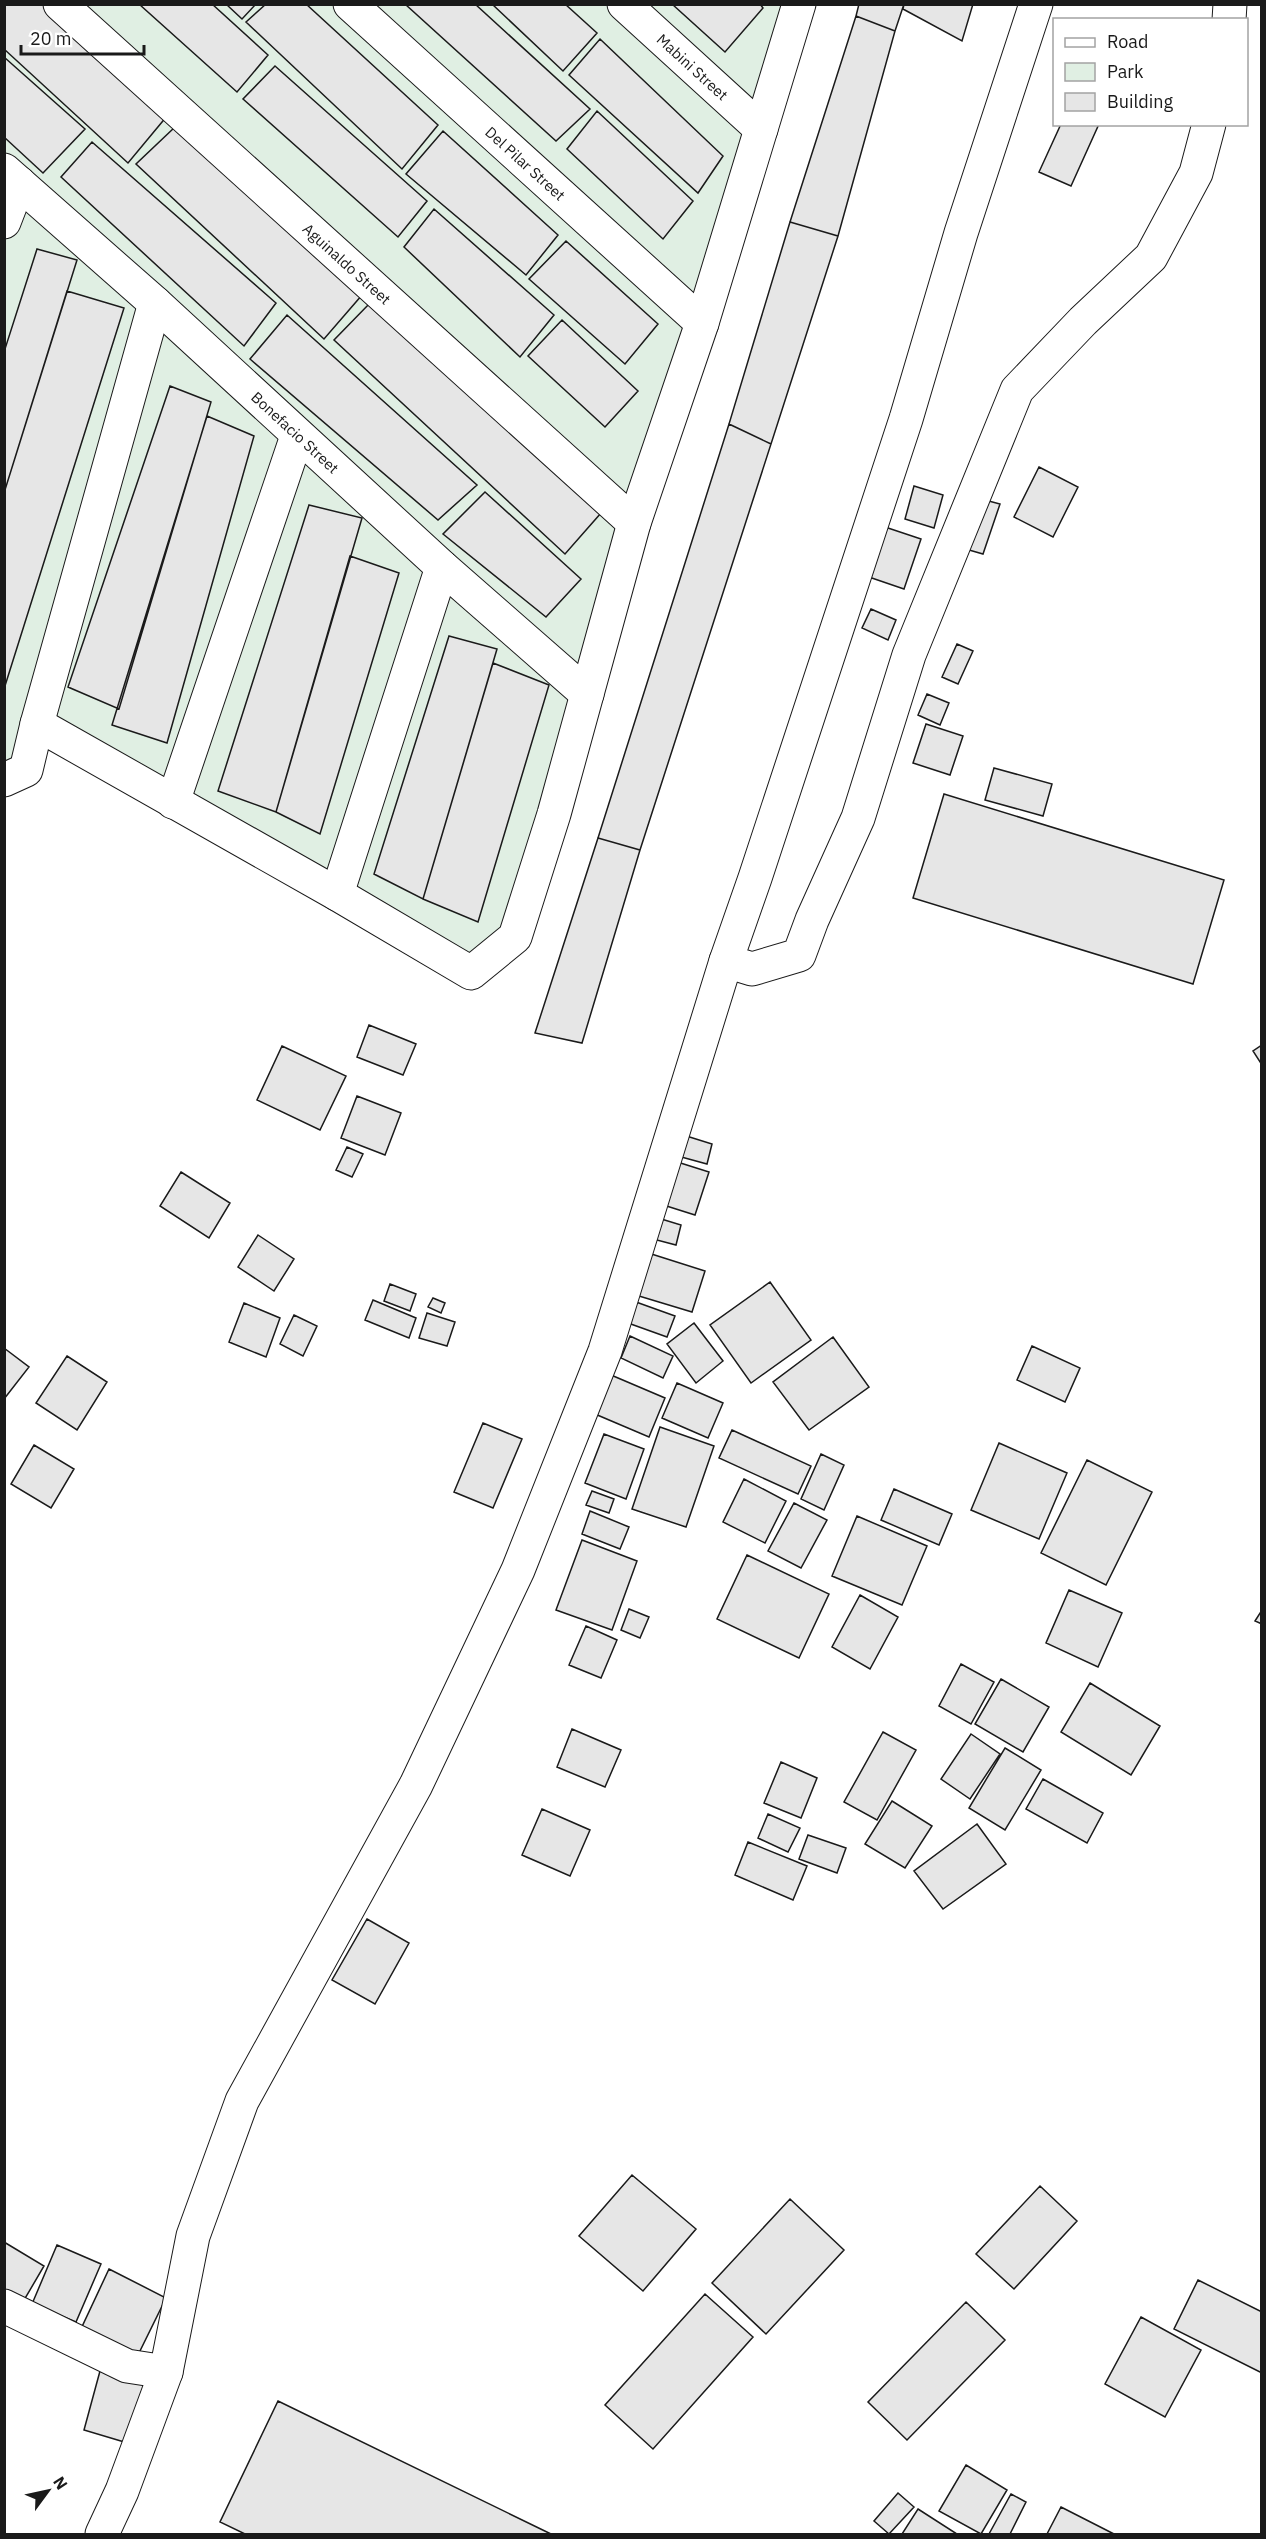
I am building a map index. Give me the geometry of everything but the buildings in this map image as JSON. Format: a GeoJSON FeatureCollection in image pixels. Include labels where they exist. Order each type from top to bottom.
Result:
{"type":"FeatureCollection","features":[{"type":"Feature","properties":{"kind":"street","name":"Aguinaldo Street"},"geometry":{"type":"LineString","coordinates":[[60,4],[634,523]]}},
{"type":"Feature","properties":{"kind":"street","name":"Del Pilar Street"},"geometry":{"type":"LineString","coordinates":[[350,4],[702,323]]}},
{"type":"Feature","properties":{"kind":"street","name":"Mabini Street"},"geometry":{"type":"LineString","coordinates":[[624,4],[761,129]]}},
{"type":"Feature","properties":{"kind":"street"},"geometry":{"type":"LineString","coordinates":[[37,724],[337,894],[471,974],[515,937],[554,814],[634,523],[702,323],[799,4]]}},
{"type":"Feature","properties":{"kind":"street"},"geometry":{"type":"LineString","coordinates":[[102,2535],[122,2492],[166,2372],[193,2236],[242,2101],[416,1785],[518,1570],[605,1352],[726,961],[906,418],[961,233],[1036,4]]}},
{"type":"Feature","properties":{"kind":"street"},"geometry":{"type":"LineString","coordinates":[[726,961],[752,969],[799,955],[812,920],[858,818],[909,655],[1017,390],[1083,321],[1150,257],[1196,173],[1208,126]]}},
{"type":"Feature","properties":{"kind":"street"},"geometry":{"type":"LineString","coordinates":[[4,222],[12,176]]}},
{"type":"Feature","properties":{"kind":"street","name":"Bonefacio Street"},"geometry":{"type":"LineString","coordinates":[[12,176],[155,303],[442,567],[587,694]]}},
{"type":"Feature","properties":{"kind":"street"},"geometry":{"type":"LineString","coordinates":[[4,780],[26,770],[155,303]]}},
{"type":"Feature","properties":{"kind":"street"},"geometry":{"type":"LineString","coordinates":[[173,802],[297,436]]}},
{"type":"Feature","properties":{"kind":"street"},"geometry":{"type":"LineString","coordinates":[[337,894],[442,567]]}},
{"type":"Feature","properties":{"kind":"street"},"geometry":{"type":"LineString","coordinates":[[4,2306],[127,2366],[166,2372]]}},
{"type":"Feature","properties":{"kind":"green space"},"geometry":{"type":"Polygon","coordinates":[[[4,5],[799,5],[515,937],[471,973],[37,724],[5,780],[4,5]]]}}]}
